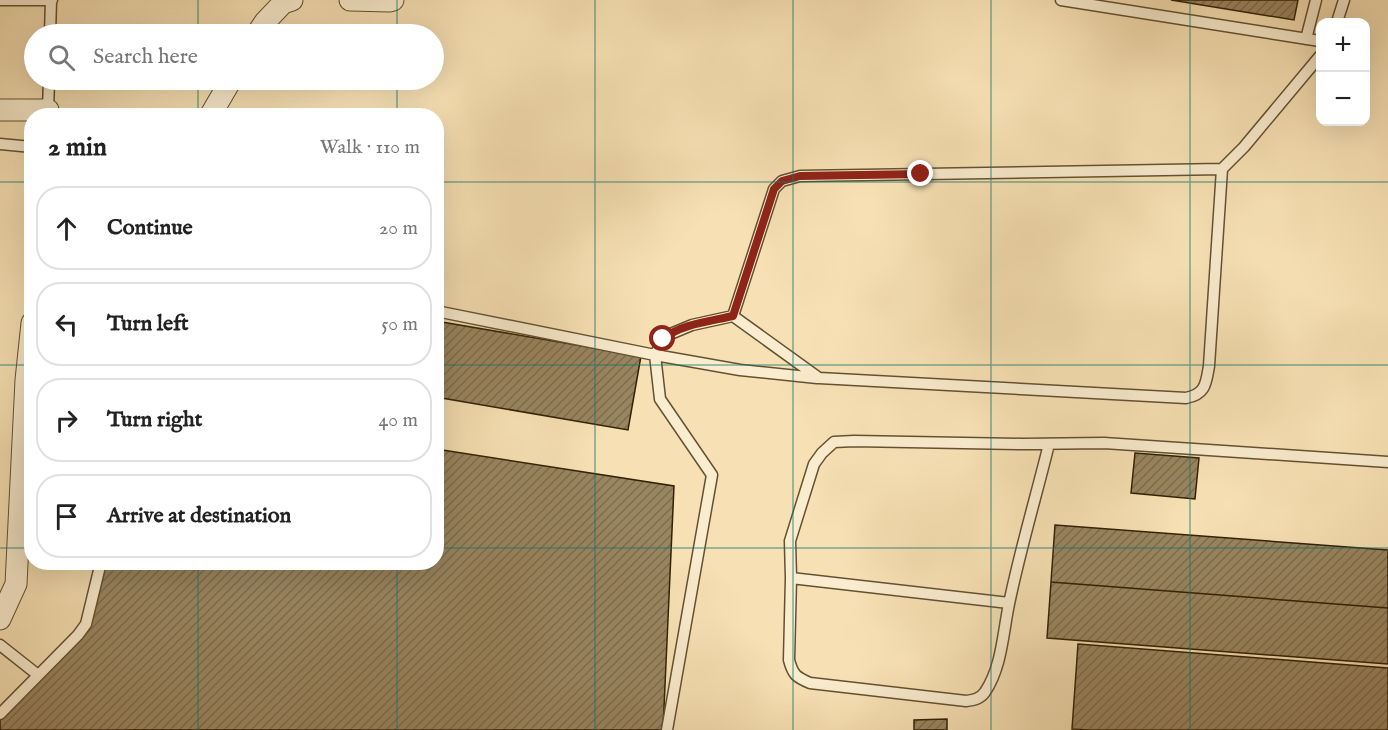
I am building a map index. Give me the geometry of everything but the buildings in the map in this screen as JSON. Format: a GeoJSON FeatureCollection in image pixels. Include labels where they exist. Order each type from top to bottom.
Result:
{"type":"FeatureCollection","features":[{"type":"Feature","properties":{"kind":"street"},"geometry":{"type":"LineString","coordinates":[[264,24],[282,3],[292,0]]}},
{"type":"Feature","properties":{"kind":"street"},"geometry":{"type":"LineString","coordinates":[[350,0],[393,0]]}},
{"type":"Feature","properties":{"kind":"street"},"geometry":{"type":"LineString","coordinates":[[215,108],[225,90]]}},
{"type":"Feature","properties":{"kind":"street"},"geometry":{"type":"LineString","coordinates":[[0,110],[24,112]]}},
{"type":"Feature","properties":{"kind":"street"},"geometry":{"type":"LineString","coordinates":[[0,619],[16,584],[24,421]]}},
{"type":"Feature","properties":{"kind":"lane"},"geometry":{"type":"LineString","coordinates":[[1,0],[51,0],[50,24]]}},
{"type":"Feature","properties":{"kind":"lane"},"geometry":{"type":"LineString","coordinates":[[1061,0],[1316,40]]}},
{"type":"Feature","properties":{"kind":"lane"},"geometry":{"type":"LineString","coordinates":[[1306,39],[1316,0]]}},
{"type":"Feature","properties":{"kind":"lane"},"geometry":{"type":"LineString","coordinates":[[1338,18],[1344,0]]}},
{"type":"Feature","properties":{"kind":"lane"},"geometry":{"type":"LineString","coordinates":[[444,314],[656,356],[740,370],[819,378],[1186,398],[1195,396],[1206,385],[1209,366],[1222,169],[1244,147],[1316,61]]}},
{"type":"Feature","properties":{"kind":"lane"},"geometry":{"type":"LineString","coordinates":[[48,108],[49,90]]}},
{"type":"Feature","properties":{"kind":"lane"},"geometry":{"type":"LineString","coordinates":[[0,144],[24,146]]}},
{"type":"Feature","properties":{"kind":"lane"},"geometry":{"type":"LineString","coordinates":[[733,316],[774,189],[782,181],[790,178],[1222,169]]}},
{"type":"Feature","properties":{"kind":"lane"},"geometry":{"type":"LineString","coordinates":[[667,730],[712,475],[660,399],[656,356],[663,339],[692,325],[733,316],[819,378]]}},
{"type":"Feature","properties":{"kind":"lane"},"geometry":{"type":"LineString","coordinates":[[1049,444],[1009,603],[999,655],[993,677],[985,693],[978,699],[966,701],[810,683],[798,678],[792,671],[789,660],[790,541],[812,469],[822,453],[834,442],[1104,443],[1388,462]]}},
{"type":"Feature","properties":{"kind":"lane"},"geometry":{"type":"LineString","coordinates":[[0,714],[34,671],[78,634],[86,624],[99,570]]}},
{"type":"Feature","properties":{"kind":"lane"},"geometry":{"type":"LineString","coordinates":[[790,578],[1009,603]]}},
{"type":"Feature","properties":{"kind":"lane"},"geometry":{"type":"LineString","coordinates":[[3,647],[34,671]]}},
{"type":"Feature","properties":{"kind":"route"},"geometry":{"type":"LineString","coordinates":[[663,339],[692,325],[733,316],[765,213],[774,189],[782,181],[800,176],[921,174]]}}]}
